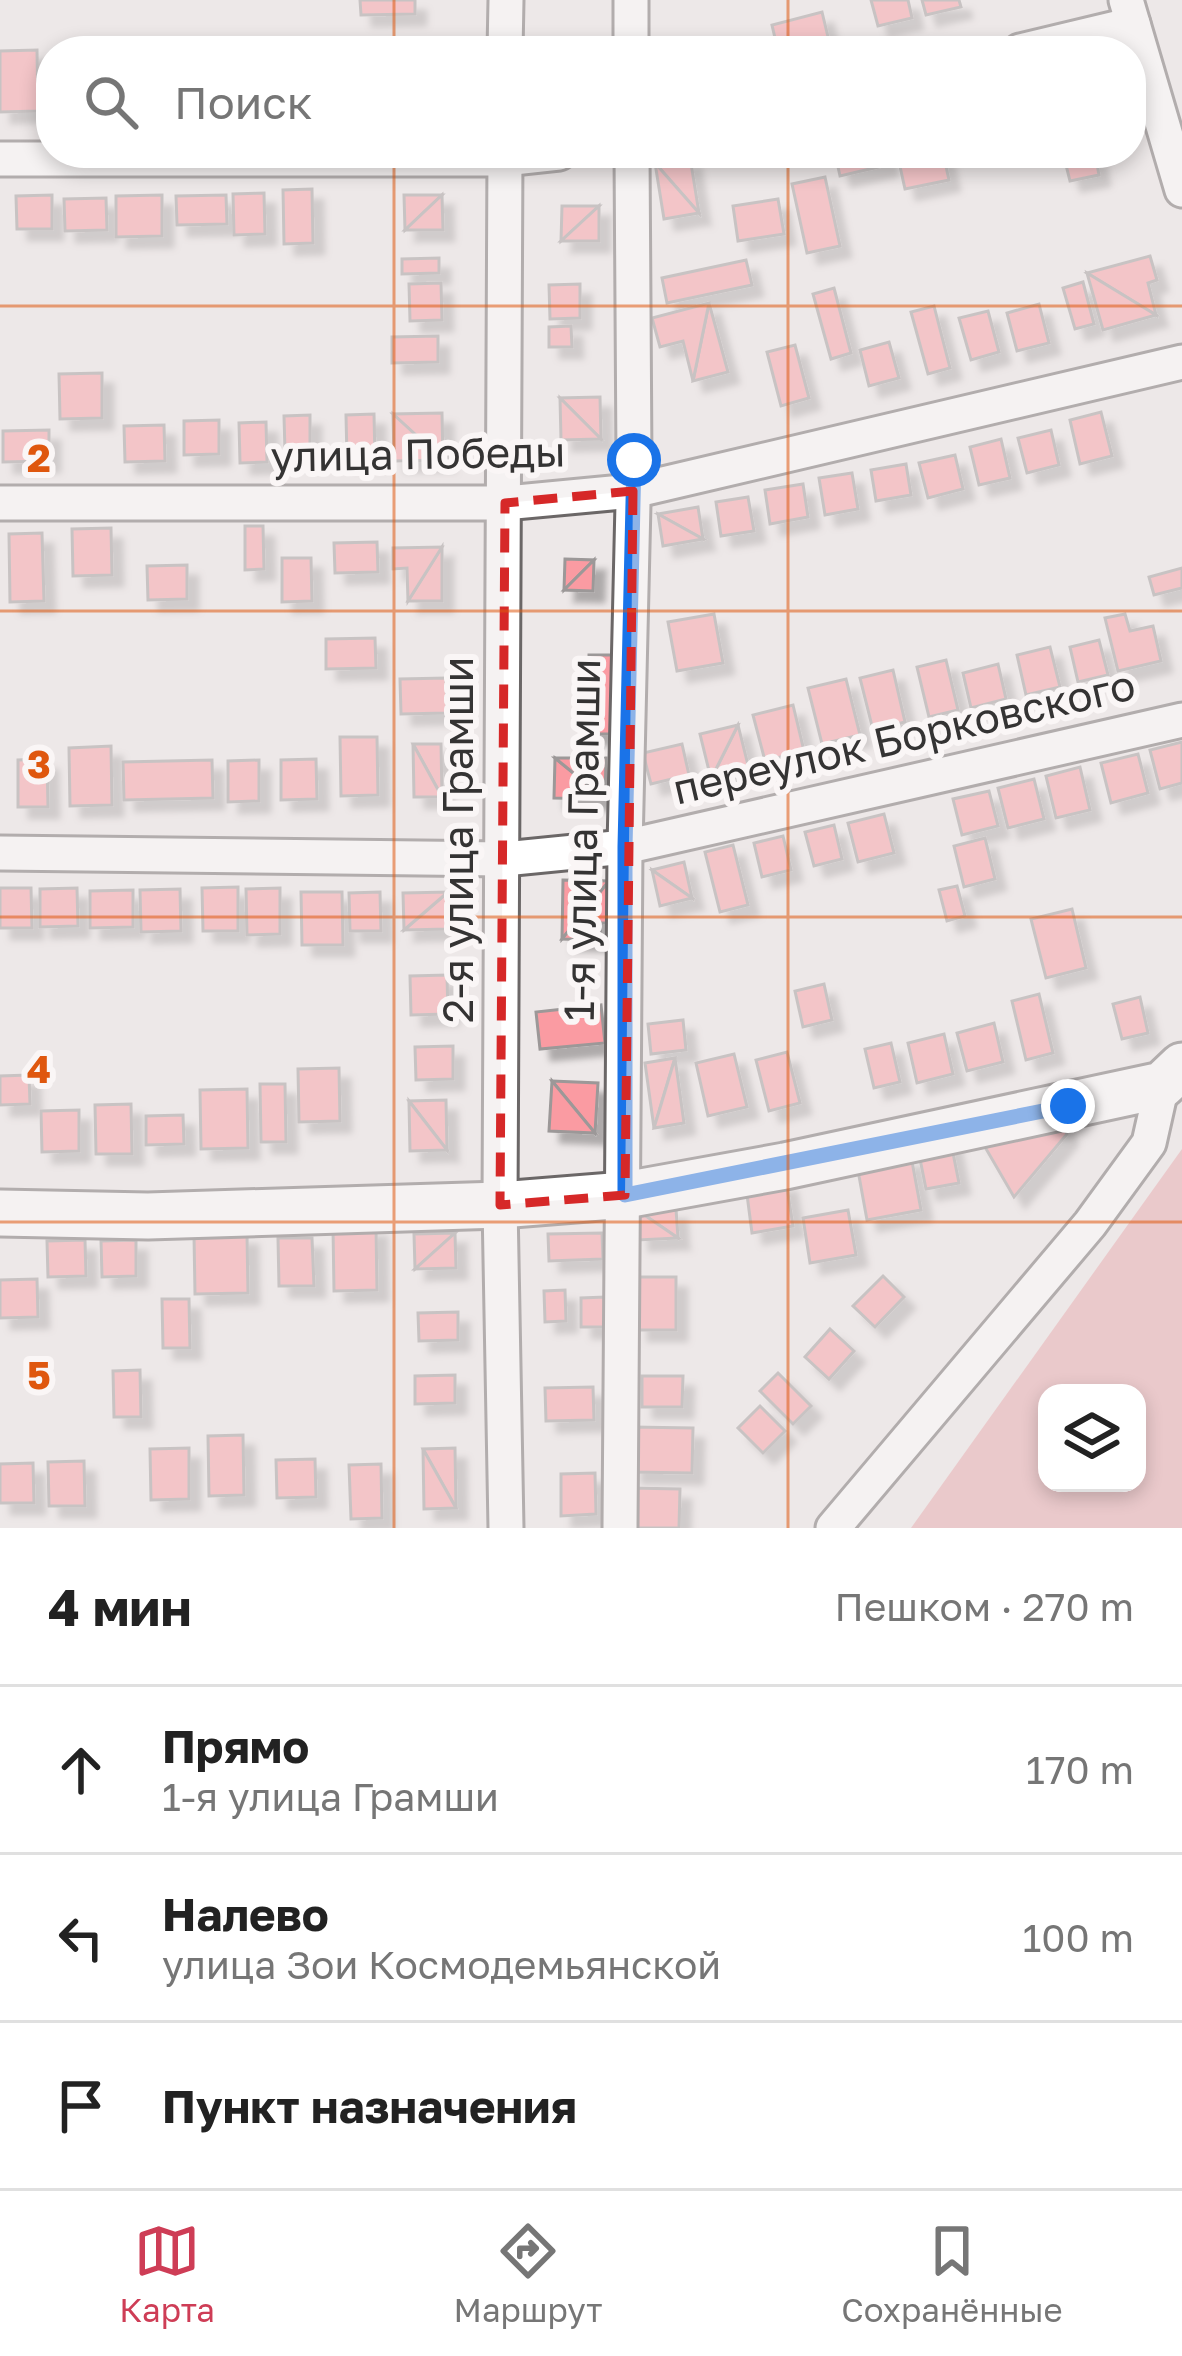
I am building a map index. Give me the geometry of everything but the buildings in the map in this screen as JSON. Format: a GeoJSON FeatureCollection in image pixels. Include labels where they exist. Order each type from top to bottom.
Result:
{"type":"FeatureCollection","features":[{"type":"Feature","properties":{"kind":"street"},"geometry":{"type":"LineString","coordinates":[[506,0],[506,36]]}},
{"type":"Feature","properties":{"kind":"street"},"geometry":{"type":"LineString","coordinates":[[631,0],[631,36]]}},
{"type":"Feature","properties":{"kind":"street"},"geometry":{"type":"LineString","coordinates":[[1062,36],[1130,12]]}},
{"type":"Feature","properties":{"kind":"street"},"geometry":{"type":"LineString","coordinates":[[1146,67],[1182,190]]}},
{"type":"Feature","properties":{"kind":"street"},"geometry":{"type":"LineString","coordinates":[[0,159],[36,159]]}},
{"type":"Feature","properties":{"kind":"street","name":"2-я улица Грамши"},"geometry":{"type":"LineString","coordinates":[[505,168],[500,1205],[506,1528]]}},
{"type":"Feature","properties":{"kind":"street","name":"1-я улица Грамши"},"geometry":{"type":"LineString","coordinates":[[620,1528],[633,491],[632,168]]}},
{"type":"Feature","properties":{"kind":"street","name":"улица Победы"},"geometry":{"type":"LineString","coordinates":[[0,503],[505,503],[633,491],[1182,362]]}},
{"type":"Feature","properties":{"kind":"street","name":"переулок Борковского"},"geometry":{"type":"LineString","coordinates":[[0,853],[504,859],[625,847],[1182,720]]}},
{"type":"Feature","properties":{"kind":"street"},"geometry":{"type":"LineString","coordinates":[[0,1213],[148,1216],[500,1205],[625,1195],[785,1166],[1172,1075]]}},
{"type":"Feature","properties":{"kind":"street"},"geometry":{"type":"LineString","coordinates":[[833,1528],[1090,1224],[1149,1143],[1172,1075]]}},
{"type":"Feature","properties":{"kind":"highlighted area"},"geometry":{"type":"Polygon","coordinates":[[[633,491],[625,1195],[500,1205],[505,503],[633,491]]]}},
{"type":"Feature","properties":{"kind":"shaded area"},"geometry":{"type":"Polygon","coordinates":[[[1182,1149],[1182,1528],[911,1528],[1182,1149]]]}},
{"type":"Feature","properties":{"kind":"route"},"geometry":{"type":"LineString","coordinates":[[634,460],[625,847],[625,1195],[1068,1106]]}}]}
